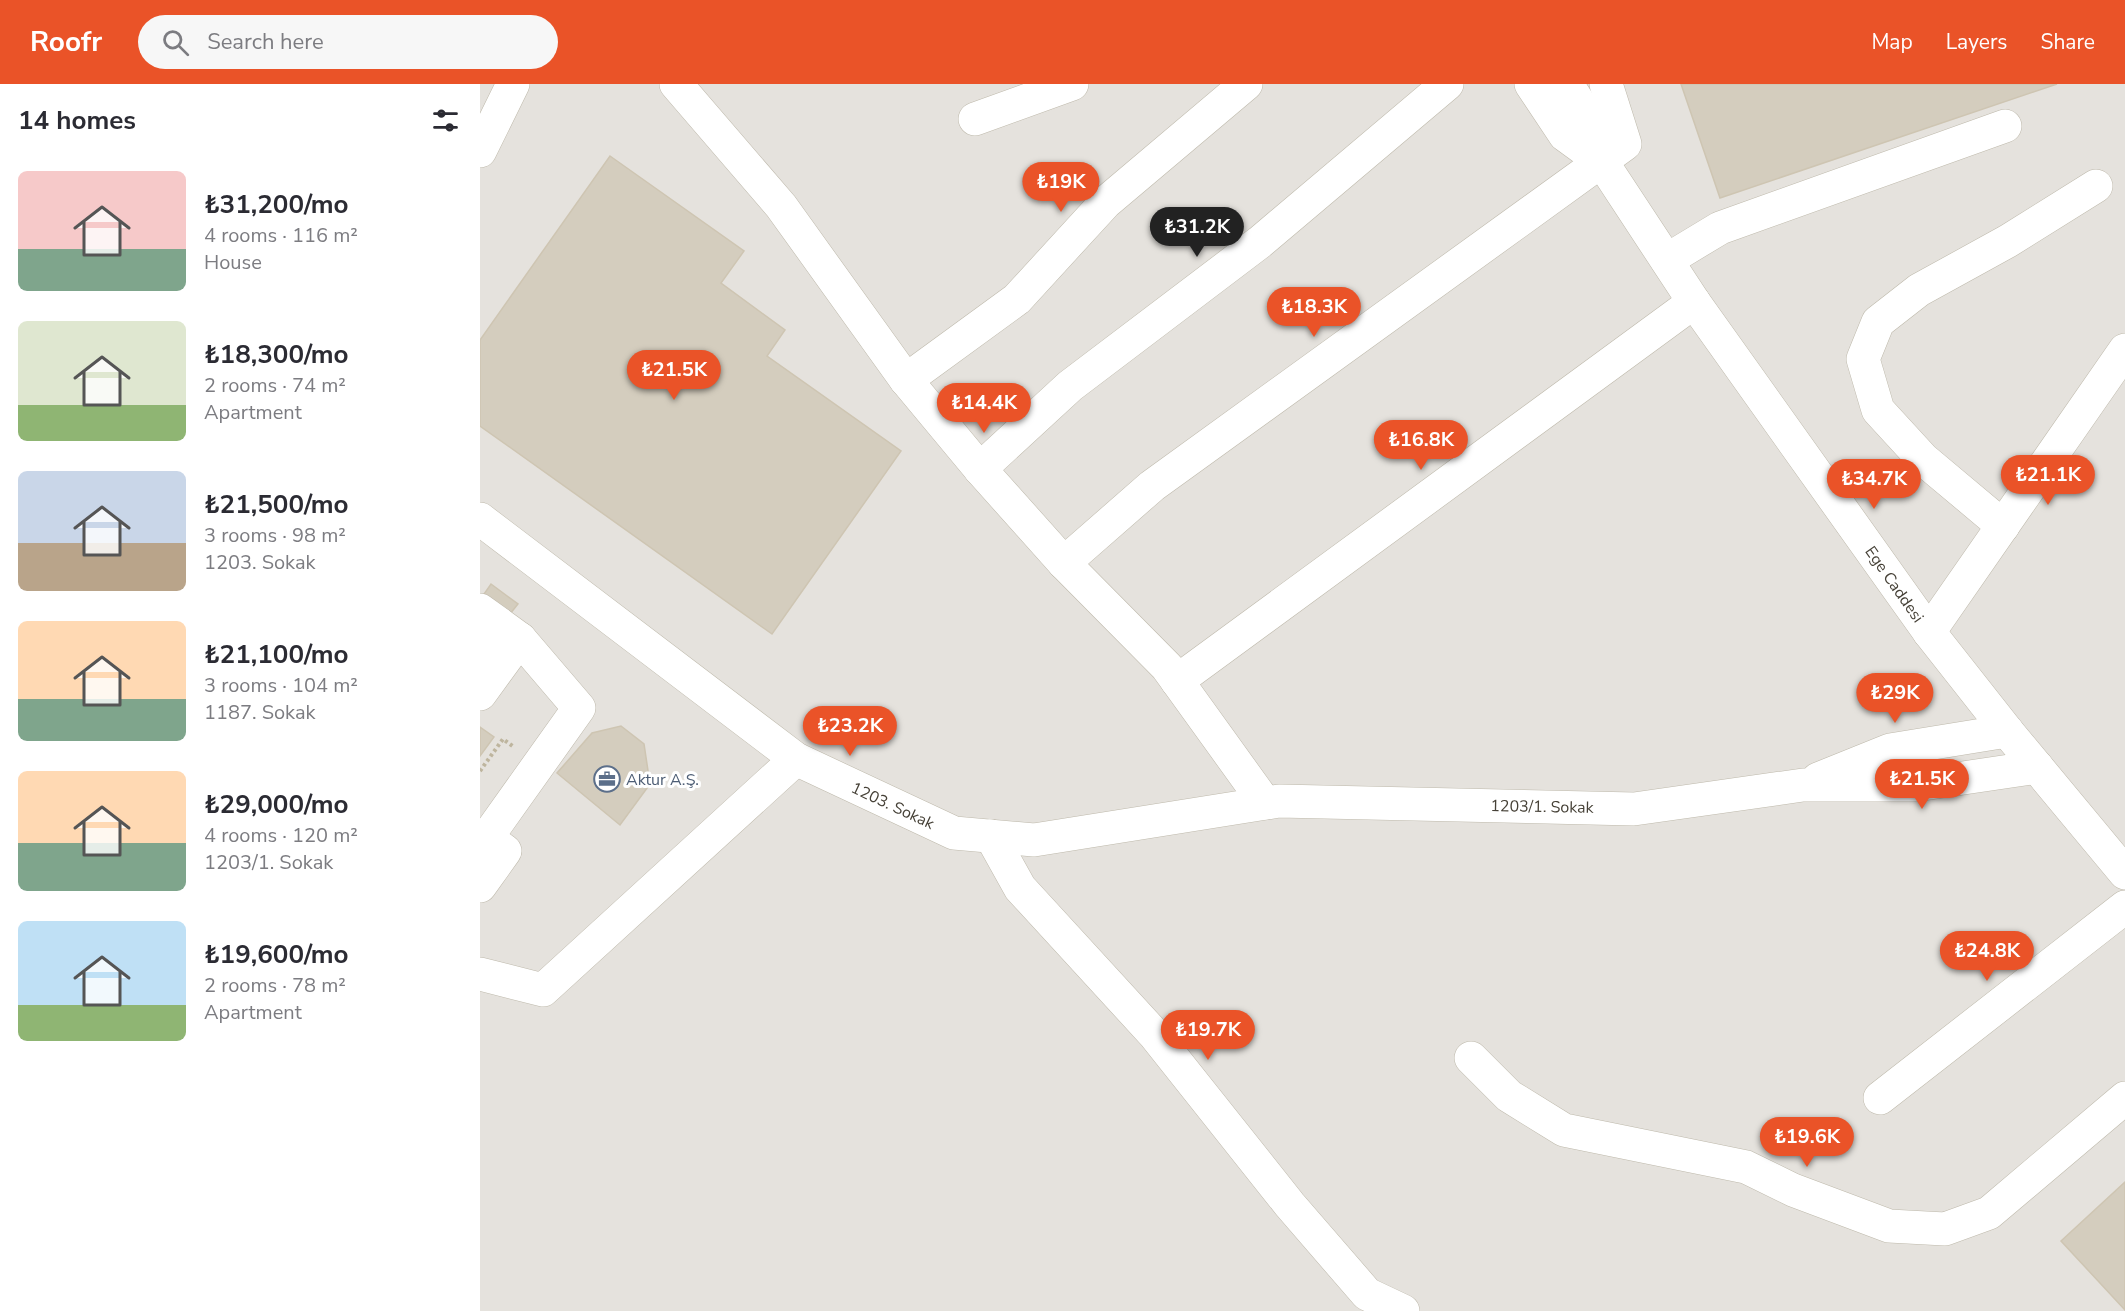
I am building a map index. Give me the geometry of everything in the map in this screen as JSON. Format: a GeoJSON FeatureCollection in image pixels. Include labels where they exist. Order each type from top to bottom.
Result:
{"type":"FeatureCollection","features":[{"type":"Feature","properties":{"kind":"street"},"geometry":{"type":"LineString","coordinates":[[480,151],[513,84]]}},
{"type":"Feature","properties":{"kind":"street"},"geometry":{"type":"LineString","coordinates":[[676,84],[781,206],[906,380],[980,469],[1064,563],[1167,667],[1272,802]]}},
{"type":"Feature","properties":{"kind":"street"},"geometry":{"type":"LineString","coordinates":[[975,119],[1072,84]]}},
{"type":"Feature","properties":{"kind":"street"},"geometry":{"type":"LineString","coordinates":[[906,380],[1017,299],[1105,203],[1246,84]]}},
{"type":"Feature","properties":{"kind":"street"},"geometry":{"type":"LineString","coordinates":[[980,469],[1070,386],[1260,242],[1447,84]]}},
{"type":"Feature","properties":{"kind":"street"},"geometry":{"type":"LineString","coordinates":[[1531,84],[1565,135],[1602,162]]}},
{"type":"Feature","properties":{"kind":"street"},"geometry":{"type":"LineString","coordinates":[[1568,84],[1584,111],[1602,162]]}},
{"type":"Feature","properties":{"kind":"street"},"geometry":{"type":"LineString","coordinates":[[1064,563],[1152,486],[1625,144],[1606,84]]}},
{"type":"Feature","properties":{"kind":"street"},"geometry":{"type":"LineString","coordinates":[[1666,260],[1720,228],[2006,126]]}},
{"type":"Feature","properties":{"kind":"street","name":"Ege Caddesi"},"geometry":{"type":"LineString","coordinates":[[1602,162],[1694,302],[1929,632],[2007,731],[2125,873]]}},
{"type":"Feature","properties":{"kind":"street"},"geometry":{"type":"LineString","coordinates":[[2003,526],[1923,459],[1878,410],[1863,359],[1878,322],[1919,290],[2008,241],[2096,186]]}},
{"type":"Feature","properties":{"kind":"street"},"geometry":{"type":"LineString","coordinates":[[1177,681],[1694,302]]}},
{"type":"Feature","properties":{"kind":"street"},"geometry":{"type":"LineString","coordinates":[[1929,632],[2125,350]]}},
{"type":"Feature","properties":{"kind":"street","name":"1203. Sokak"},"geometry":{"type":"LineString","coordinates":[[480,519],[796,759],[954,833],[1034,840],[1272,802]]}},
{"type":"Feature","properties":{"kind":"street"},"geometry":{"type":"LineString","coordinates":[[480,650],[500,624]]}},
{"type":"Feature","properties":{"kind":"street"},"geometry":{"type":"LineString","coordinates":[[480,694],[500,624]]}},
{"type":"Feature","properties":{"kind":"street"},"geometry":{"type":"LineString","coordinates":[[480,886],[488,842],[579,708],[500,624]]}},
{"type":"Feature","properties":{"kind":"street","name":"1203/1. Sokak"},"geometry":{"type":"LineString","coordinates":[[1803,785],[1890,750],[2007,731]]}},
{"type":"Feature","properties":{"kind":"street"},"geometry":{"type":"LineString","coordinates":[[480,974],[543,990],[796,759]]}},
{"type":"Feature","properties":{"kind":"street","name":"1203/1. Sokak"},"geometry":{"type":"LineString","coordinates":[[1272,802],[1634,808],[1803,785],[1916,785],[2037,767]]}},
{"type":"Feature","properties":{"kind":"street"},"geometry":{"type":"LineString","coordinates":[[991,836],[1020,888],[1154,1034],[1290,1205],[1367,1294],[1403,1311]]}},
{"type":"Feature","properties":{"kind":"street"},"geometry":{"type":"LineString","coordinates":[[1880,1098],[2125,907]]}},
{"type":"Feature","properties":{"kind":"street"},"geometry":{"type":"LineString","coordinates":[[1471,1058],[1509,1096],[1564,1130],[1746,1167],[1793,1190],[1889,1226],[1945,1229],[1989,1213],[2125,1098]]}},
{"type":"Feature","properties":{"kind":"shaded area"},"geometry":{"type":"Polygon","coordinates":[[[480,84],[2125,84],[2125,1311],[480,1311],[480,84]]]}},
{"type":"Feature","properties":{"kind":"building"},"geometry":{"type":"Polygon","coordinates":[[[1681,84],[2057,84],[1720,198],[1681,84]]]}},
{"type":"Feature","properties":{"kind":"building"},"geometry":{"type":"Polygon","coordinates":[[[610,156],[744,251],[721,283],[785,330],[767,356],[901,451],[772,634],[480,426],[480,340],[610,156]]]}},
{"type":"Feature","properties":{"kind":"building"},"geometry":{"type":"Polygon","coordinates":[[[491,584],[518,604],[510,614],[484,594],[491,584]]]}},
{"type":"Feature","properties":{"kind":"building","name":"Aktur A.Ş."},"geometry":{"type":"Polygon","coordinates":[[[621,726],[644,744],[650,784],[620,825],[557,773],[592,733],[621,726]]]}},
{"type":"Feature","properties":{"kind":"building"},"geometry":{"type":"Polygon","coordinates":[[[480,727],[494,737],[480,756],[480,727]]]}},
{"type":"Feature","properties":{"kind":"building"},"geometry":{"type":"Polygon","coordinates":[[[2125,1182],[2125,1310],[2061,1241],[2125,1182]]]}},
{"type":"Feature","properties":{"kind":"place","name":"Aktur A.Ş."},"geometry":{"type":"Point","coordinates":[607,779]}}]}
